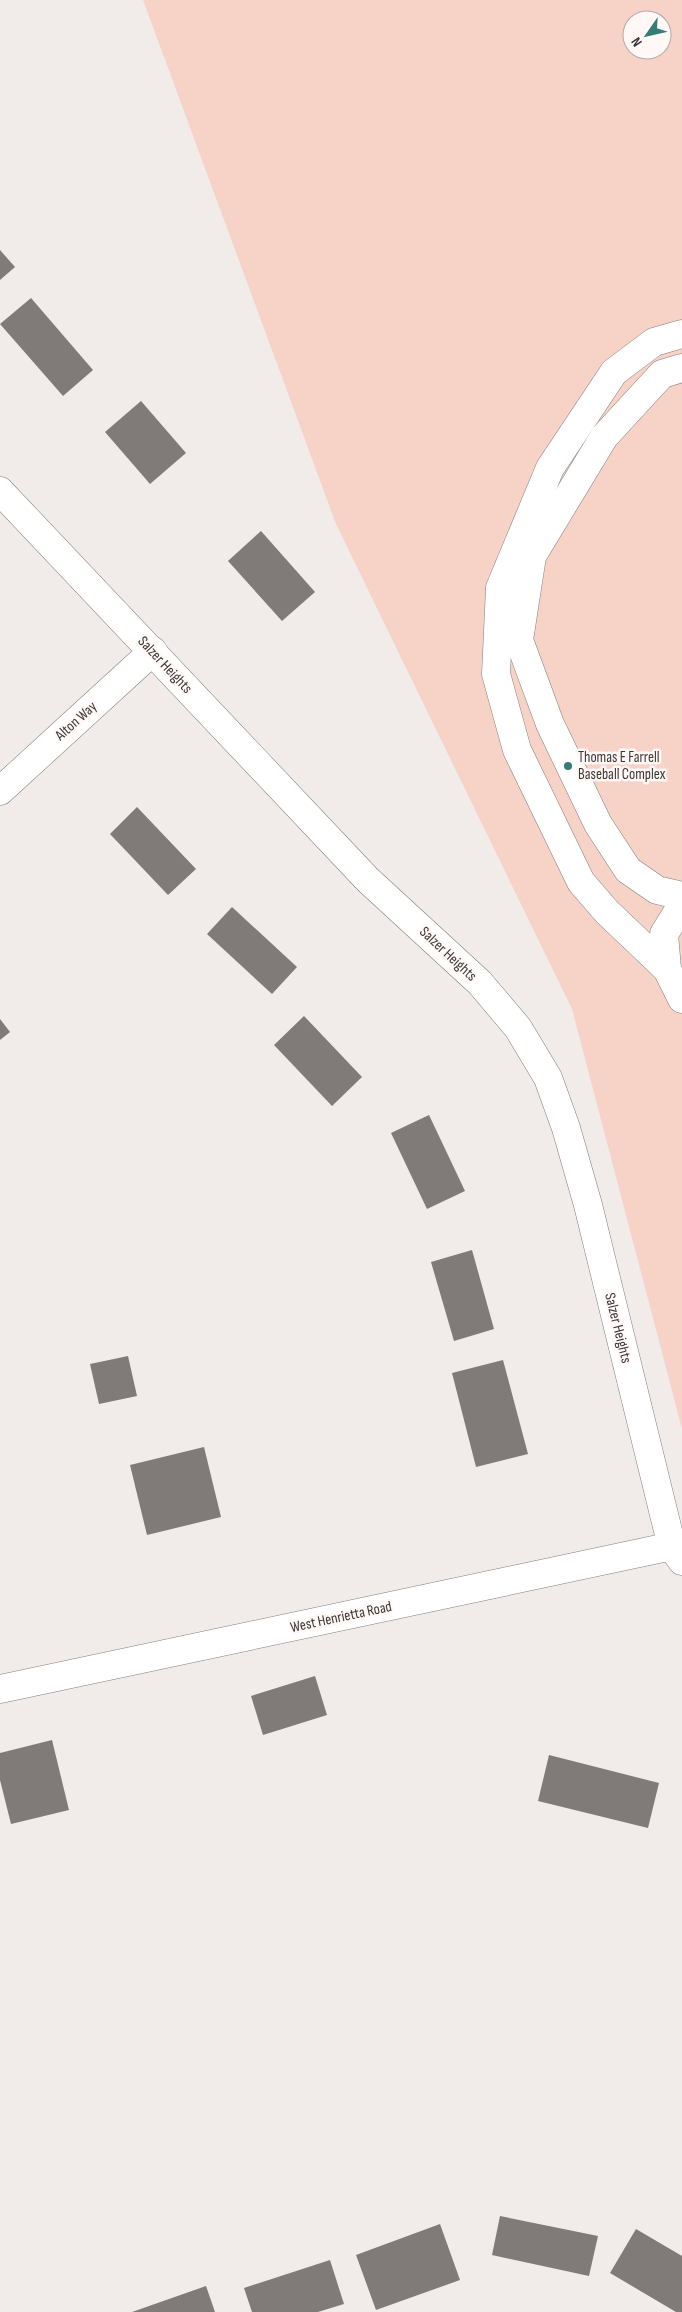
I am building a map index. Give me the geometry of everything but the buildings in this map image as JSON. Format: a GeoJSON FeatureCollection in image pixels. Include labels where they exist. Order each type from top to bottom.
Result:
{"type":"FeatureCollection","features":[{"type":"Feature","properties":{"kind":"street"},"geometry":{"type":"LineString","coordinates":[[682,334],[654,342],[614,372],[550,468],[500,588],[496,674],[517,750],[581,882],[608,912],[667,969],[682,999]]}},
{"type":"Feature","properties":{"kind":"street"},"geometry":{"type":"LineString","coordinates":[[682,368],[662,374],[604,437],[532,556],[519,640],[550,724],[598,824],[628,870],[657,890],[682,896]]}},
{"type":"Feature","properties":{"kind":"street","name":"Salzer Heights"},"geometry":{"type":"LineString","coordinates":[[0,491],[368,880],[480,983],[518,1028],[548,1078],[566,1128],[679,1550]]}},
{"type":"Feature","properties":{"kind":"street","name":"Alton Way"},"geometry":{"type":"LineString","coordinates":[[0,790],[153,651]]}},
{"type":"Feature","properties":{"kind":"street"},"geometry":{"type":"LineString","coordinates":[[667,969],[664,934],[682,905]]}},
{"type":"Feature","properties":{"kind":"street","name":"West Henrietta Road"},"geometry":{"type":"LineString","coordinates":[[0,1688],[679,1550]]}},
{"type":"Feature","properties":{"kind":"shaded area","name":"Thomas E Farrell Baseball Complex"},"geometry":{"type":"Polygon","coordinates":[[[143,0],[682,0],[682,1429],[572,1009],[336,524],[143,0]]]}},
{"type":"Feature","properties":{"kind":"place","name":"Thomas E Farrell Baseball Complex"},"geometry":{"type":"Point","coordinates":[568,766]}}]}
